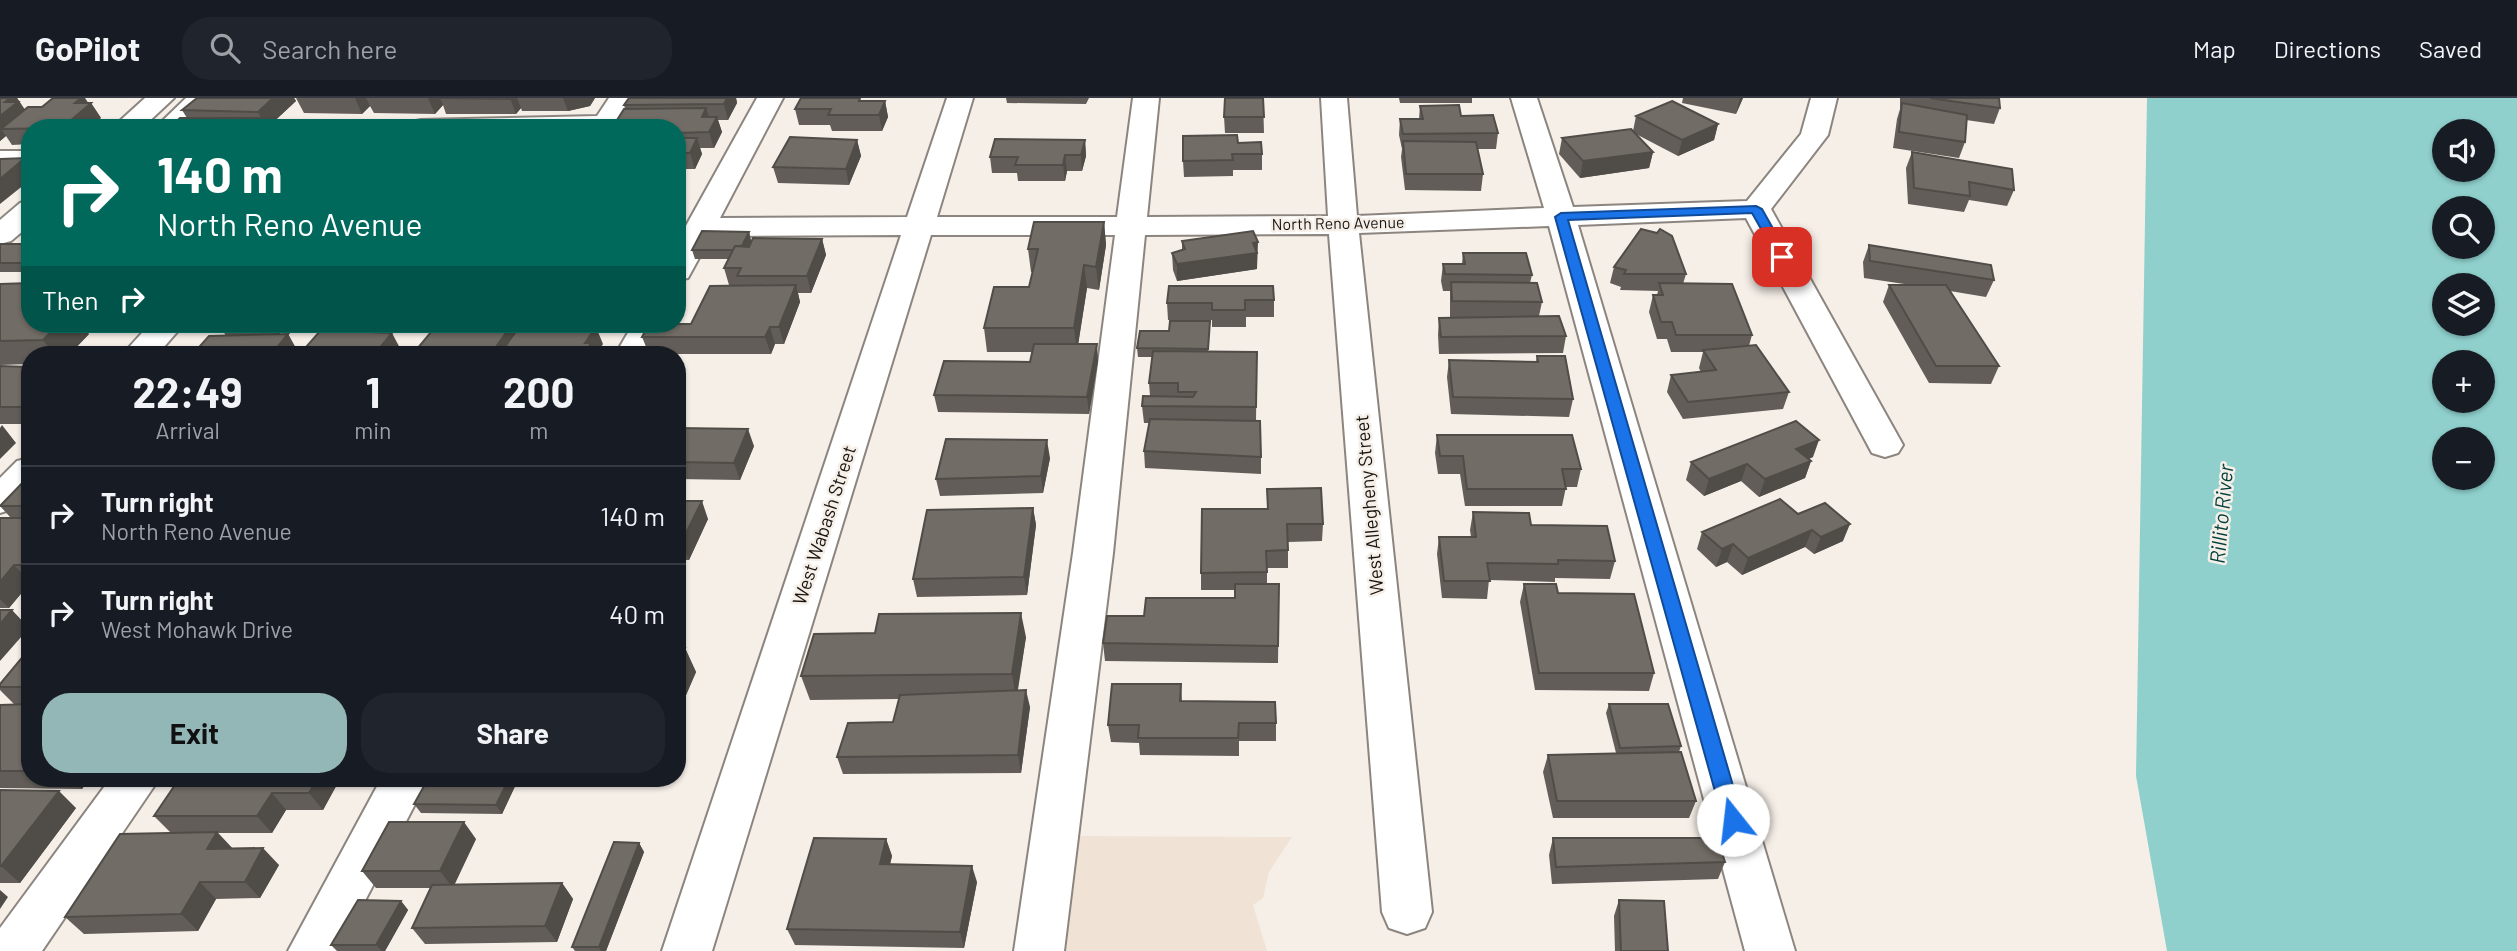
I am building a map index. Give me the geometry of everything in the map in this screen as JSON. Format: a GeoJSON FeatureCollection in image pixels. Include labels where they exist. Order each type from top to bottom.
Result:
{"type":"FeatureCollection","features":[{"type":"Feature","properties":{"kind":"street"},"geometry":{"type":"LineString","coordinates":[[136,119],[161,98]]}},
{"type":"Feature","properties":{"kind":"street"},"geometry":{"type":"LineString","coordinates":[[178,119],[202,98]]}},
{"type":"Feature","properties":{"kind":"street"},"geometry":{"type":"LineString","coordinates":[[608,119],[622,98]]}},
{"type":"Feature","properties":{"kind":"street"},"geometry":{"type":"LineString","coordinates":[[686,254],[770,98]]}},
{"type":"Feature","properties":{"kind":"street","name":"West Wabash Street"},"geometry":{"type":"LineString","coordinates":[[687,951],[960,98]]}},
{"type":"Feature","properties":{"kind":"street"},"geometry":{"type":"LineString","coordinates":[[1039,951],[1093,553],[1146,98]]}},
{"type":"Feature","properties":{"kind":"street","name":"West Allegheny Street"},"geometry":{"type":"LineString","coordinates":[[1334,98],[1343,225],[1407,912]]}},
{"type":"Feature","properties":{"kind":"street"},"geometry":{"type":"LineString","coordinates":[[1524,98],[1561,217],[1770,951]]}},
{"type":"Feature","properties":{"kind":"street"},"geometry":{"type":"LineString","coordinates":[[1824,98],[1814,135],[1756,209],[1885,445]]}},
{"type":"Feature","properties":{"kind":"street"},"geometry":{"type":"LineString","coordinates":[[0,159],[21,159]]}},
{"type":"Feature","properties":{"kind":"street","name":"North Reno Avenue"},"geometry":{"type":"LineString","coordinates":[[701,227],[1343,225],[1756,209]]}},
{"type":"Feature","properties":{"kind":"street"},"geometry":{"type":"LineString","coordinates":[[0,234],[21,216]]}},
{"type":"Feature","properties":{"kind":"street"},"geometry":{"type":"LineString","coordinates":[[0,240],[21,240]]}},
{"type":"Feature","properties":{"kind":"street"},"geometry":{"type":"LineString","coordinates":[[147,346],[160,333]]}},
{"type":"Feature","properties":{"kind":"street"},"geometry":{"type":"LineString","coordinates":[[0,500],[21,479]]}},
{"type":"Feature","properties":{"kind":"street"},"geometry":{"type":"LineString","coordinates":[[13,951],[130,787]]}},
{"type":"Feature","properties":{"kind":"street"},"geometry":{"type":"LineString","coordinates":[[313,951],[401,787]]}},
{"type":"Feature","properties":{"kind":"shaded area"},"geometry":{"type":"Polygon","coordinates":[[[1075,836],[1292,837],[1269,872],[1263,898],[1253,905],[1267,951],[1061,951],[1075,836]]]}},
{"type":"Feature","properties":{"kind":"water","name":"Rillito River"},"geometry":{"type":"Polygon","coordinates":[[[2147,98],[2517,98],[2517,951],[2167,951],[2136,776],[2147,98]]]}},
{"type":"Feature","properties":{"kind":"building"},"geometry":{"type":"Polygon","coordinates":[[[0,98],[10,98],[5,102],[18,102],[0,116],[0,98]]]}},
{"type":"Feature","properties":{"kind":"building"},"geometry":{"type":"Polygon","coordinates":[[[53,98],[81,98],[75,103],[91,103],[72,119],[21,119],[21,129],[1,129],[28,107],[42,107],[53,98]]]}},
{"type":"Feature","properties":{"kind":"building"},"geometry":{"type":"Polygon","coordinates":[[[197,98],[273,98],[258,112],[182,110],[197,98]]]}},
{"type":"Feature","properties":{"kind":"building"},"geometry":{"type":"Polygon","coordinates":[[[440,98],[510,98],[510,99],[440,98]]]}},
{"type":"Feature","properties":{"kind":"building"},"geometry":{"type":"Polygon","coordinates":[[[629,98],[727,98],[724,104],[624,105],[629,98]]]}},
{"type":"Feature","properties":{"kind":"building"},"geometry":{"type":"Polygon","coordinates":[[[801,98],[860,98],[859,101],[885,101],[879,115],[828,115],[831,109],[795,109],[801,98]]]}},
{"type":"Feature","properties":{"kind":"building"},"geometry":{"type":"Polygon","coordinates":[[[1225,98],[1263,98],[1264,117],[1224,117],[1225,98]]]}},
{"type":"Feature","properties":{"kind":"building"},"geometry":{"type":"Polygon","coordinates":[[[1930,98],[1999,98],[2000,108],[1930,98]]]}},
{"type":"Feature","properties":{"kind":"building"},"geometry":{"type":"Polygon","coordinates":[[[1672,101],[1718,124],[1682,140],[1636,116],[1672,101]]]}},
{"type":"Feature","properties":{"kind":"building"},"geometry":{"type":"Polygon","coordinates":[[[1902,103],[1967,115],[1965,142],[1899,132],[1902,103]]]}},
{"type":"Feature","properties":{"kind":"building"},"geometry":{"type":"Polygon","coordinates":[[[1459,105],[1461,116],[1493,115],[1498,133],[1403,134],[1400,119],[1423,119],[1420,106],[1459,105]]]}},
{"type":"Feature","properties":{"kind":"building"},"geometry":{"type":"Polygon","coordinates":[[[706,108],[702,117],[717,117],[709,132],[686,133],[686,119],[618,119],[624,109],[706,108]]]}},
{"type":"Feature","properties":{"kind":"building"},"geometry":{"type":"Polygon","coordinates":[[[180,118],[262,118],[261,119],[180,118]]]}},
{"type":"Feature","properties":{"kind":"building"},"geometry":{"type":"Polygon","coordinates":[[[1631,129],[1653,152],[1583,161],[1562,138],[1631,129]]]}},
{"type":"Feature","properties":{"kind":"building"},"geometry":{"type":"Polygon","coordinates":[[[1237,135],[1238,143],[1261,142],[1262,154],[1232,154],[1233,160],[1183,161],[1183,136],[1237,135]]]}},
{"type":"Feature","properties":{"kind":"building"},"geometry":{"type":"Polygon","coordinates":[[[790,137],[857,140],[846,169],[773,167],[790,137]]]}},
{"type":"Feature","properties":{"kind":"building"},"geometry":{"type":"Polygon","coordinates":[[[686,138],[697,138],[690,153],[686,153],[686,138]]]}},
{"type":"Feature","properties":{"kind":"building"},"geometry":{"type":"Polygon","coordinates":[[[995,139],[1085,140],[1081,155],[1065,155],[1063,165],[1015,165],[1018,157],[990,157],[995,139]]]}},
{"type":"Feature","properties":{"kind":"building"},"geometry":{"type":"Polygon","coordinates":[[[1403,141],[1476,142],[1483,174],[1406,174],[1403,141]]]}},
{"type":"Feature","properties":{"kind":"building"},"geometry":{"type":"Polygon","coordinates":[[[1912,152],[2012,169],[2014,190],[1969,182],[1970,196],[1914,188],[1912,152]]]}},
{"type":"Feature","properties":{"kind":"building"},"geometry":{"type":"Polygon","coordinates":[[[21,158],[21,161],[0,179],[0,159],[21,158]]]}},
{"type":"Feature","properties":{"kind":"building"},"geometry":{"type":"Polygon","coordinates":[[[1034,222],[1104,222],[1096,267],[1084,265],[1074,328],[984,328],[994,287],[1029,287],[1038,249],[1028,249],[1034,222]]]}},
{"type":"Feature","properties":{"kind":"building"},"geometry":{"type":"Polygon","coordinates":[[[1641,229],[1657,233],[1660,229],[1672,236],[1686,274],[1624,274],[1626,270],[1614,267],[1641,229]]]}},
{"type":"Feature","properties":{"kind":"building"},"geometry":{"type":"Polygon","coordinates":[[[702,231],[749,232],[742,246],[735,246],[733,250],[692,250],[702,231]]]}},
{"type":"Feature","properties":{"kind":"building"},"geometry":{"type":"Polygon","coordinates":[[[1253,231],[1258,242],[1253,243],[1257,253],[1177,264],[1172,253],[1185,249],[1182,241],[1253,231]]]}},
{"type":"Feature","properties":{"kind":"building"},"geometry":{"type":"Polygon","coordinates":[[[753,238],[822,239],[807,276],[737,276],[741,268],[724,268],[735,246],[749,247],[753,238]]]}},
{"type":"Feature","properties":{"kind":"building"},"geometry":{"type":"Polygon","coordinates":[[[0,244],[21,244],[21,263],[0,263],[0,244]]]}},
{"type":"Feature","properties":{"kind":"building"},"geometry":{"type":"Polygon","coordinates":[[[1869,245],[1991,265],[1994,280],[1870,261],[1869,245]]]}},
{"type":"Feature","properties":{"kind":"building"},"geometry":{"type":"Polygon","coordinates":[[[1463,253],[1526,253],[1532,275],[1445,274],[1443,264],[1465,264],[1463,253]]]}},
{"type":"Feature","properties":{"kind":"building"},"geometry":{"type":"Polygon","coordinates":[[[1451,282],[1537,283],[1542,302],[1452,301],[1451,282]]]}},
{"type":"Feature","properties":{"kind":"building"},"geometry":{"type":"Polygon","coordinates":[[[21,283],[21,333],[50,333],[43,340],[0,341],[0,284],[21,283]]]}},
{"type":"Feature","properties":{"kind":"building"},"geometry":{"type":"Polygon","coordinates":[[[1659,283],[1732,284],[1752,335],[1676,335],[1672,322],[1661,322],[1653,295],[1663,295],[1659,283]]]}},
{"type":"Feature","properties":{"kind":"building"},"geometry":{"type":"Polygon","coordinates":[[[796,285],[779,327],[770,327],[765,337],[642,337],[644,333],[686,333],[686,324],[691,324],[710,286],[796,285]]]}},
{"type":"Feature","properties":{"kind":"building"},"geometry":{"type":"Polygon","coordinates":[[[1889,285],[1946,285],[1999,366],[1936,366],[1889,285]]]}},
{"type":"Feature","properties":{"kind":"building"},"geometry":{"type":"Polygon","coordinates":[[[1169,286],[1273,286],[1274,300],[1245,300],[1245,310],[1212,310],[1212,303],[1167,303],[1169,286]]]}},
{"type":"Feature","properties":{"kind":"building"},"geometry":{"type":"Polygon","coordinates":[[[1559,316],[1566,336],[1441,337],[1439,318],[1559,316]]]}},
{"type":"Feature","properties":{"kind":"building"},"geometry":{"type":"Polygon","coordinates":[[[1170,321],[1210,321],[1208,349],[1137,348],[1140,331],[1169,331],[1170,321]]]}},
{"type":"Feature","properties":{"kind":"building"},"geometry":{"type":"Polygon","coordinates":[[[318,333],[392,333],[381,346],[307,346],[318,333]]]}},
{"type":"Feature","properties":{"kind":"building"},"geometry":{"type":"Polygon","coordinates":[[[430,333],[506,333],[497,346],[419,346],[430,333]]]}},
{"type":"Feature","properties":{"kind":"building"},"geometry":{"type":"Polygon","coordinates":[[[515,333],[592,333],[585,343],[591,343],[589,346],[506,346],[515,333]]]}},
{"type":"Feature","properties":{"kind":"building"},"geometry":{"type":"Polygon","coordinates":[[[288,334],[278,346],[200,346],[209,336],[288,334]]]}},
{"type":"Feature","properties":{"kind":"building"},"geometry":{"type":"Polygon","coordinates":[[[1034,344],[1097,344],[1087,397],[934,395],[944,361],[1030,362],[1034,344]]]}},
{"type":"Feature","properties":{"kind":"building"},"geometry":{"type":"Polygon","coordinates":[[[1756,345],[1789,392],[1688,402],[1671,375],[1716,370],[1703,350],[1756,345]]]}},
{"type":"Feature","properties":{"kind":"building"},"geometry":{"type":"Polygon","coordinates":[[[1153,351],[1257,352],[1256,407],[1142,406],[1143,396],[1193,397],[1196,392],[1178,392],[1178,383],[1149,383],[1153,351]]]}},
{"type":"Feature","properties":{"kind":"building"},"geometry":{"type":"Polygon","coordinates":[[[1537,356],[1565,356],[1573,399],[1453,397],[1449,360],[1538,362],[1537,356]]]}},
{"type":"Feature","properties":{"kind":"building"},"geometry":{"type":"Polygon","coordinates":[[[0,366],[21,367],[21,407],[0,407],[0,366]]]}},
{"type":"Feature","properties":{"kind":"building"},"geometry":{"type":"Polygon","coordinates":[[[1150,419],[1260,421],[1261,457],[1144,451],[1150,419]]]}},
{"type":"Feature","properties":{"kind":"building"},"geometry":{"type":"Polygon","coordinates":[[[1796,421],[1819,440],[1796,449],[1811,461],[1765,479],[1747,464],[1709,479],[1691,462],[1796,421]]]}},
{"type":"Feature","properties":{"kind":"building"},"geometry":{"type":"Polygon","coordinates":[[[686,428],[748,429],[734,463],[686,462],[686,428]]]}},
{"type":"Feature","properties":{"kind":"building"},"geometry":{"type":"Polygon","coordinates":[[[1437,435],[1572,435],[1581,469],[1562,469],[1566,489],[1467,489],[1463,456],[1440,456],[1437,435]]]}},
{"type":"Feature","properties":{"kind":"building"},"geometry":{"type":"Polygon","coordinates":[[[946,439],[1047,440],[1041,476],[936,479],[946,439]]]}},
{"type":"Feature","properties":{"kind":"building"},"geometry":{"type":"Polygon","coordinates":[[[21,484],[21,506],[0,506],[21,484]]]}},
{"type":"Feature","properties":{"kind":"building"},"geometry":{"type":"Polygon","coordinates":[[[1321,488],[1323,524],[1287,524],[1288,550],[1266,551],[1267,572],[1201,573],[1202,509],[1268,509],[1267,489],[1321,488]]]}},
{"type":"Feature","properties":{"kind":"building"},"geometry":{"type":"Polygon","coordinates":[[[1780,499],[1798,514],[1825,503],[1850,524],[1821,537],[1812,530],[1748,558],[1733,544],[1722,549],[1702,532],[1780,499]]]}},
{"type":"Feature","properties":{"kind":"building"},"geometry":{"type":"Polygon","coordinates":[[[686,501],[702,501],[686,533],[686,501]]]}},
{"type":"Feature","properties":{"kind":"building"},"geometry":{"type":"Polygon","coordinates":[[[1033,508],[1024,577],[913,579],[927,510],[1033,508]]]}},
{"type":"Feature","properties":{"kind":"building"},"geometry":{"type":"Polygon","coordinates":[[[1473,512],[1529,513],[1531,525],[1607,526],[1615,561],[1558,560],[1558,564],[1487,563],[1490,581],[1444,581],[1439,537],[1476,537],[1473,512]]]}},
{"type":"Feature","properties":{"kind":"building"},"geometry":{"type":"Polygon","coordinates":[[[0,518],[21,518],[21,565],[14,565],[0,582],[0,518]]]}},
{"type":"Feature","properties":{"kind":"building"},"geometry":{"type":"Polygon","coordinates":[[[1235,584],[1279,584],[1278,646],[1103,643],[1107,616],[1144,616],[1146,598],[1235,598],[1235,584]]]}},
{"type":"Feature","properties":{"kind":"building"},"geometry":{"type":"Polygon","coordinates":[[[1524,584],[1556,584],[1558,593],[1634,594],[1654,673],[1539,673],[1524,584]]]}},
{"type":"Feature","properties":{"kind":"building"},"geometry":{"type":"Polygon","coordinates":[[[0,610],[12,610],[0,624],[0,610]]]}},
{"type":"Feature","properties":{"kind":"building"},"geometry":{"type":"Polygon","coordinates":[[[1021,613],[1012,674],[801,676],[814,634],[875,633],[879,614],[1021,613]]]}},
{"type":"Feature","properties":{"kind":"building"},"geometry":{"type":"Polygon","coordinates":[[[21,659],[21,687],[0,687],[21,659]]]}},
{"type":"Feature","properties":{"kind":"building"},"geometry":{"type":"Polygon","coordinates":[[[1112,684],[1181,684],[1180,701],[1275,702],[1276,723],[1239,723],[1238,738],[1138,738],[1139,725],[1108,725],[1112,684]]]}},
{"type":"Feature","properties":{"kind":"building"},"geometry":{"type":"Polygon","coordinates":[[[1026,690],[1018,755],[837,757],[848,723],[893,722],[900,695],[1026,690]]]}},
{"type":"Feature","properties":{"kind":"building"},"geometry":{"type":"Polygon","coordinates":[[[21,704],[21,771],[0,771],[0,705],[21,704]]]}},
{"type":"Feature","properties":{"kind":"building"},"geometry":{"type":"Polygon","coordinates":[[[1609,704],[1668,704],[1681,746],[1620,748],[1609,704]]]}},
{"type":"Feature","properties":{"kind":"building"},"geometry":{"type":"Polygon","coordinates":[[[1681,752],[1696,801],[1557,801],[1548,755],[1681,752]]]}},
{"type":"Feature","properties":{"kind":"building"},"geometry":{"type":"Polygon","coordinates":[[[174,787],[312,787],[309,793],[272,793],[257,816],[154,816],[174,787]]]}},
{"type":"Feature","properties":{"kind":"building"},"geometry":{"type":"Polygon","coordinates":[[[424,787],[505,787],[496,805],[414,804],[424,787]]]}},
{"type":"Feature","properties":{"kind":"building"},"geometry":{"type":"Polygon","coordinates":[[[0,790],[59,791],[1,866],[0,866],[0,790]]]}},
{"type":"Feature","properties":{"kind":"building"},"geometry":{"type":"Polygon","coordinates":[[[389,822],[464,822],[440,871],[362,871],[389,822]]]}},
{"type":"Feature","properties":{"kind":"building"},"geometry":{"type":"Polygon","coordinates":[[[217,832],[207,849],[263,848],[245,882],[200,882],[181,914],[65,917],[120,834],[217,832]]]}},
{"type":"Feature","properties":{"kind":"building"},"geometry":{"type":"Polygon","coordinates":[[[814,838],[886,839],[880,864],[972,866],[960,932],[787,929],[814,838]]]}},
{"type":"Feature","properties":{"kind":"building"},"geometry":{"type":"Polygon","coordinates":[[[1553,838],[1717,838],[1725,862],[1556,867],[1553,838]]]}},
{"type":"Feature","properties":{"kind":"building"},"geometry":{"type":"Polygon","coordinates":[[[614,842],[639,843],[599,947],[572,947],[614,842]]]}},
{"type":"Feature","properties":{"kind":"building"},"geometry":{"type":"Polygon","coordinates":[[[562,883],[545,926],[412,928],[432,885],[562,883]]]}},
{"type":"Feature","properties":{"kind":"building"},"geometry":{"type":"Polygon","coordinates":[[[358,900],[401,901],[376,945],[331,945],[358,900]]]}},
{"type":"Feature","properties":{"kind":"building"},"geometry":{"type":"Polygon","coordinates":[[[1619,900],[1664,901],[1668,951],[1621,951],[1619,900]]]}},
{"type":"Feature","properties":{"kind":"route"},"geometry":{"type":"LineString","coordinates":[[1733,820],[1561,217],[1756,209],[1782,257]]}}]}
